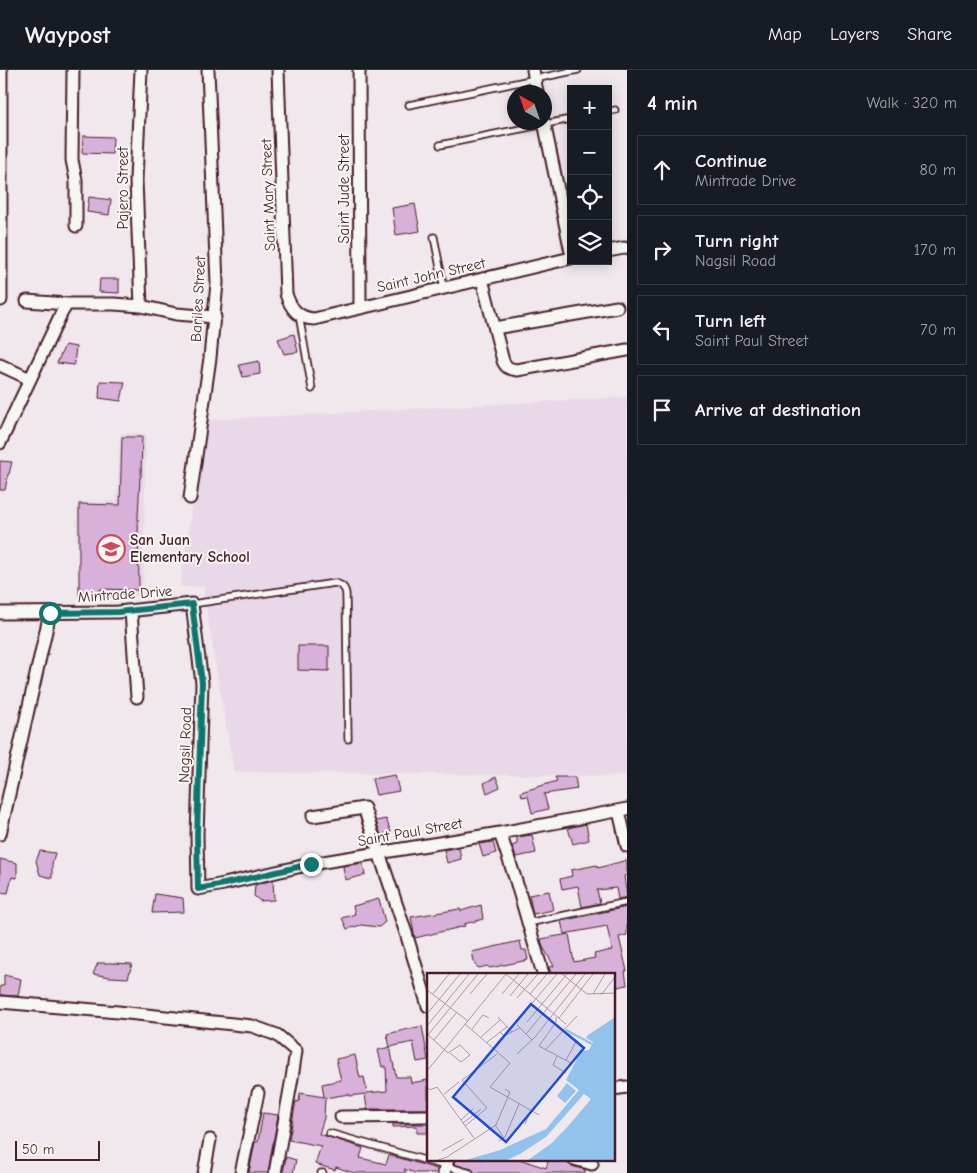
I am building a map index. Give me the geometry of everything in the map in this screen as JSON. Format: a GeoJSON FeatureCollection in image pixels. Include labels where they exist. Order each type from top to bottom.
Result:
{"type":"FeatureCollection","features":[{"type":"Feature","properties":{"kind":"street"},"geometry":{"type":"LineString","coordinates":[[1,70],[1,300]]}},
{"type":"Feature","properties":{"kind":"street"},"geometry":{"type":"LineString","coordinates":[[73,70],[72,160],[76,180],[76,226]]}},
{"type":"Feature","properties":{"kind":"street","name":"Pajero Street"},"geometry":{"type":"LineString","coordinates":[[140,70],[136,180],[140,306]]}},
{"type":"Feature","properties":{"kind":"street","name":"Bariles Street"},"geometry":{"type":"LineString","coordinates":[[190,498],[215,317],[217,283],[208,70]]}},
{"type":"Feature","properties":{"kind":"street","name":"Saint Mary Street"},"geometry":{"type":"LineString","coordinates":[[278,70],[286,294],[292,308],[299,315]]}},
{"type":"Feature","properties":{"kind":"street","name":"Saint Jude Street"},"geometry":{"type":"LineString","coordinates":[[359,70],[360,307]]}},
{"type":"Feature","properties":{"kind":"street"},"geometry":{"type":"LineString","coordinates":[[545,130],[567,233]]}},
{"type":"Feature","properties":{"kind":"street"},"geometry":{"type":"LineString","coordinates":[[612,250],[624,248]]}},
{"type":"Feature","properties":{"kind":"street","name":"Saint John Street"},"geometry":{"type":"LineString","coordinates":[[299,315],[306,319],[314,319],[567,259]]}},
{"type":"Feature","properties":{"kind":"street"},"geometry":{"type":"LineString","coordinates":[[482,279],[503,361],[510,369],[517,370],[627,350]]}},
{"type":"Feature","properties":{"kind":"street"},"geometry":{"type":"LineString","coordinates":[[27,301],[140,306],[176,314],[215,317]]}},
{"type":"Feature","properties":{"kind":"street"},"geometry":{"type":"LineString","coordinates":[[0,443],[67,304]]}},
{"type":"Feature","properties":{"kind":"street"},"geometry":{"type":"LineString","coordinates":[[495,328],[617,307]]}},
{"type":"Feature","properties":{"kind":"street"},"geometry":{"type":"LineString","coordinates":[[0,365],[30,379]]}},
{"type":"Feature","properties":{"kind":"street","name":"Mintrade Drive"},"geometry":{"type":"LineString","coordinates":[[0,614],[131,611],[192,604]]}},
{"type":"Feature","properties":{"kind":"street","name":"Nagsil Road"},"geometry":{"type":"LineString","coordinates":[[192,604],[202,683],[197,835],[198,889]]}},
{"type":"Feature","properties":{"kind":"street"},"geometry":{"type":"LineString","coordinates":[[131,611],[137,697]]}},
{"type":"Feature","properties":{"kind":"street"},"geometry":{"type":"LineString","coordinates":[[0,834],[50,613]]}},
{"type":"Feature","properties":{"kind":"street"},"geometry":{"type":"LineString","coordinates":[[313,816],[364,808],[427,1003]]}},
{"type":"Feature","properties":{"kind":"street"},"geometry":{"type":"LineString","coordinates":[[623,810],[627,846]]}},
{"type":"Feature","properties":{"kind":"street","name":"Saint Paul Street"},"geometry":{"type":"LineString","coordinates":[[198,889],[311,864],[500,833],[623,810]]}},
{"type":"Feature","properties":{"kind":"street"},"geometry":{"type":"LineString","coordinates":[[500,833],[543,973]]}},
{"type":"Feature","properties":{"kind":"street"},"geometry":{"type":"LineString","coordinates":[[0,1002],[252,1026],[277,1035],[296,1051],[275,1173]]}},
{"type":"Feature","properties":{"kind":"street"},"geometry":{"type":"LineString","coordinates":[[614,1089],[627,1087]]}},
{"type":"Feature","properties":{"kind":"street"},"geometry":{"type":"LineString","coordinates":[[241,1173],[258,1093]]}},
{"type":"Feature","properties":{"kind":"street"},"geometry":{"type":"LineString","coordinates":[[341,1117],[427,1116]]}},
{"type":"Feature","properties":{"kind":"street"},"geometry":{"type":"LineString","coordinates":[[204,1173],[210,1140]]}},
{"type":"Feature","properties":{"kind":"street"},"geometry":{"type":"LineString","coordinates":[[576,1160],[591,1166]]}},
{"type":"Feature","properties":{"kind":"lane"},"geometry":{"type":"LineString","coordinates":[[409,104],[533,74],[578,70]]}},
{"type":"Feature","properties":{"kind":"lane"},"geometry":{"type":"LineString","coordinates":[[552,122],[567,120]]}},
{"type":"Feature","properties":{"kind":"lane"},"geometry":{"type":"LineString","coordinates":[[440,145],[511,130]]}},
{"type":"Feature","properties":{"kind":"lane"},"geometry":{"type":"LineString","coordinates":[[434,237],[444,288]]}},
{"type":"Feature","properties":{"kind":"lane"},"geometry":{"type":"LineString","coordinates":[[299,315],[312,389]]}},
{"type":"Feature","properties":{"kind":"lane"},"geometry":{"type":"LineString","coordinates":[[192,604],[341,584],[346,594],[348,739]]}},
{"type":"Feature","properties":{"kind":"lane"},"geometry":{"type":"LineString","coordinates":[[528,923],[627,902]]}},
{"type":"Feature","properties":{"kind":"lane"},"geometry":{"type":"LineString","coordinates":[[329,1134],[470,1173]]}},
{"type":"Feature","properties":{"kind":"shaded area"},"geometry":{"type":"Polygon","coordinates":[[[627,397],[627,776],[234,772],[204,597],[204,587],[180,587],[205,420],[627,397]]]}},
{"type":"Feature","properties":{"kind":"shaded area","name":"San Juan Elementary School"},"geometry":{"type":"Polygon","coordinates":[[[120,433],[146,434],[143,596],[78,598],[77,503],[117,501],[120,433]]]}},
{"type":"Feature","properties":{"kind":"building"},"geometry":{"type":"Polygon","coordinates":[[[83,136],[113,137],[112,154],[82,153],[83,136]]]}},
{"type":"Feature","properties":{"kind":"building"},"geometry":{"type":"Polygon","coordinates":[[[89,197],[111,200],[109,215],[87,212],[89,197]]]}},
{"type":"Feature","properties":{"kind":"building"},"geometry":{"type":"Polygon","coordinates":[[[415,204],[420,231],[396,235],[392,208],[415,204]]]}},
{"type":"Feature","properties":{"kind":"building"},"geometry":{"type":"Polygon","coordinates":[[[100,279],[119,279],[119,293],[99,292],[100,279]]]}},
{"type":"Feature","properties":{"kind":"building"},"geometry":{"type":"Polygon","coordinates":[[[294,334],[298,352],[284,354],[278,339],[294,334]]]}},
{"type":"Feature","properties":{"kind":"building"},"geometry":{"type":"Polygon","coordinates":[[[65,345],[76,347],[74,365],[57,363],[65,345]]]}},
{"type":"Feature","properties":{"kind":"building"},"geometry":{"type":"Polygon","coordinates":[[[259,361],[260,374],[243,377],[239,365],[259,361]]]}},
{"type":"Feature","properties":{"kind":"building"},"geometry":{"type":"Polygon","coordinates":[[[100,381],[125,382],[121,401],[99,398],[100,381]]]}},
{"type":"Feature","properties":{"kind":"building","name":"San Juan Elementary School"},"geometry":{"type":"Polygon","coordinates":[[[122,437],[142,437],[138,517],[139,590],[100,589],[100,596],[79,596],[79,504],[120,505],[122,437]]]}},
{"type":"Feature","properties":{"kind":"building"},"geometry":{"type":"Polygon","coordinates":[[[0,461],[12,462],[5,490],[0,490],[0,461]]]}},
{"type":"Feature","properties":{"kind":"building"},"geometry":{"type":"Polygon","coordinates":[[[298,646],[329,646],[329,671],[298,670],[298,646]]]}},
{"type":"Feature","properties":{"kind":"building"},"geometry":{"type":"Polygon","coordinates":[[[395,775],[399,791],[376,795],[372,779],[395,775]]]}},
{"type":"Feature","properties":{"kind":"building"},"geometry":{"type":"Polygon","coordinates":[[[496,777],[500,787],[487,793],[484,783],[496,777]]]}},
{"type":"Feature","properties":{"kind":"building"},"geometry":{"type":"Polygon","coordinates":[[[555,777],[575,777],[577,789],[544,794],[548,809],[532,813],[528,796],[522,797],[521,792],[557,781],[555,777]]]}},
{"type":"Feature","properties":{"kind":"building"},"geometry":{"type":"Polygon","coordinates":[[[386,819],[391,832],[381,835],[376,821],[386,819]]]}},
{"type":"Feature","properties":{"kind":"building"},"geometry":{"type":"Polygon","coordinates":[[[586,824],[589,840],[573,844],[568,828],[586,824]]]}},
{"type":"Feature","properties":{"kind":"building"},"geometry":{"type":"Polygon","coordinates":[[[532,835],[536,853],[516,857],[512,846],[517,844],[517,837],[532,835]]]}},
{"type":"Feature","properties":{"kind":"building"},"geometry":{"type":"Polygon","coordinates":[[[493,842],[496,853],[483,857],[479,844],[493,842]]]}},
{"type":"Feature","properties":{"kind":"building"},"geometry":{"type":"Polygon","coordinates":[[[459,847],[461,859],[447,863],[444,850],[459,847]]]}},
{"type":"Feature","properties":{"kind":"building"},"geometry":{"type":"Polygon","coordinates":[[[40,851],[55,853],[52,864],[52,878],[40,875],[36,861],[40,851]]]}},
{"type":"Feature","properties":{"kind":"building"},"geometry":{"type":"Polygon","coordinates":[[[0,859],[17,863],[17,878],[12,877],[8,893],[0,892],[0,859]]]}},
{"type":"Feature","properties":{"kind":"building"},"geometry":{"type":"Polygon","coordinates":[[[627,860],[627,875],[624,876],[627,897],[618,899],[616,888],[597,890],[600,903],[582,907],[578,886],[562,889],[560,879],[572,876],[571,870],[597,865],[598,868],[627,860]]]}},
{"type":"Feature","properties":{"kind":"building"},"geometry":{"type":"Polygon","coordinates":[[[363,863],[365,875],[345,880],[343,866],[363,863]]]}},
{"type":"Feature","properties":{"kind":"building"},"geometry":{"type":"Polygon","coordinates":[[[273,880],[274,900],[260,901],[254,896],[255,885],[273,880]]]}},
{"type":"Feature","properties":{"kind":"building"},"geometry":{"type":"Polygon","coordinates":[[[549,891],[553,910],[533,914],[529,895],[549,891]]]}},
{"type":"Feature","properties":{"kind":"building"},"geometry":{"type":"Polygon","coordinates":[[[155,894],[183,898],[184,912],[152,913],[155,894]]]}},
{"type":"Feature","properties":{"kind":"building"},"geometry":{"type":"Polygon","coordinates":[[[379,899],[385,922],[379,927],[361,925],[347,929],[342,918],[355,914],[353,906],[379,899]]]}},
{"type":"Feature","properties":{"kind":"building"},"geometry":{"type":"Polygon","coordinates":[[[481,905],[483,919],[464,924],[465,926],[415,938],[411,917],[460,909],[461,911],[481,905]]]}},
{"type":"Feature","properties":{"kind":"building"},"geometry":{"type":"Polygon","coordinates":[[[627,907],[627,935],[619,937],[627,971],[625,971],[627,985],[614,988],[614,973],[551,973],[549,967],[554,966],[543,947],[541,939],[569,934],[574,962],[595,958],[594,954],[612,950],[607,926],[564,934],[561,921],[627,907]]]}},
{"type":"Feature","properties":{"kind":"building"},"geometry":{"type":"Polygon","coordinates":[[[520,941],[522,950],[526,950],[528,960],[490,968],[487,966],[479,968],[475,965],[472,952],[520,941]]]}},
{"type":"Feature","properties":{"kind":"building"},"geometry":{"type":"Polygon","coordinates":[[[98,963],[132,964],[128,978],[93,974],[98,963]]]}},
{"type":"Feature","properties":{"kind":"building"},"geometry":{"type":"Polygon","coordinates":[[[4,975],[21,979],[18,996],[0,995],[0,986],[4,986],[4,975]]]}},
{"type":"Feature","properties":{"kind":"building"},"geometry":{"type":"Polygon","coordinates":[[[422,1026],[427,1060],[417,1062],[413,1042],[390,1047],[387,1034],[422,1026]]]}},
{"type":"Feature","properties":{"kind":"building"},"geometry":{"type":"Polygon","coordinates":[[[390,1047],[396,1077],[410,1077],[411,1083],[427,1080],[427,1109],[367,1109],[365,1094],[349,1096],[349,1094],[325,1098],[324,1118],[319,1134],[363,1148],[360,1158],[386,1164],[389,1155],[437,1169],[437,1173],[415,1173],[404,1169],[406,1173],[354,1173],[336,1167],[335,1170],[315,1164],[321,1146],[289,1140],[296,1101],[299,1102],[300,1093],[324,1097],[322,1084],[341,1080],[336,1059],[355,1055],[360,1078],[364,1077],[367,1093],[387,1091],[386,1066],[382,1067],[378,1050],[390,1047]]]}},
{"type":"Feature","properties":{"kind":"building"},"geometry":{"type":"Polygon","coordinates":[[[263,1113],[278,1115],[268,1173],[249,1173],[255,1142],[258,1142],[263,1113]]]}},
{"type":"Feature","properties":{"kind":"building"},"geometry":{"type":"Polygon","coordinates":[[[393,1124],[427,1124],[427,1133],[417,1133],[417,1126],[393,1127],[393,1124]]]}},
{"type":"Feature","properties":{"kind":"building"},"geometry":{"type":"Polygon","coordinates":[[[286,1157],[296,1160],[293,1173],[283,1173],[286,1157]]]}},
{"type":"Feature","properties":{"kind":"building"},"geometry":{"type":"Polygon","coordinates":[[[455,1160],[522,1160],[546,1168],[549,1160],[567,1160],[568,1164],[585,1170],[585,1173],[475,1173],[472,1169],[454,1164],[455,1160]]]}},
{"type":"Feature","properties":{"kind":"place","name":"San Juan Elementary School"},"geometry":{"type":"Point","coordinates":[111,549]}},
{"type":"Feature","properties":{"kind":"route"},"geometry":{"type":"LineString","coordinates":[[50,613],[118,612],[192,604],[202,683],[197,835],[198,889],[311,864]]}}]}
